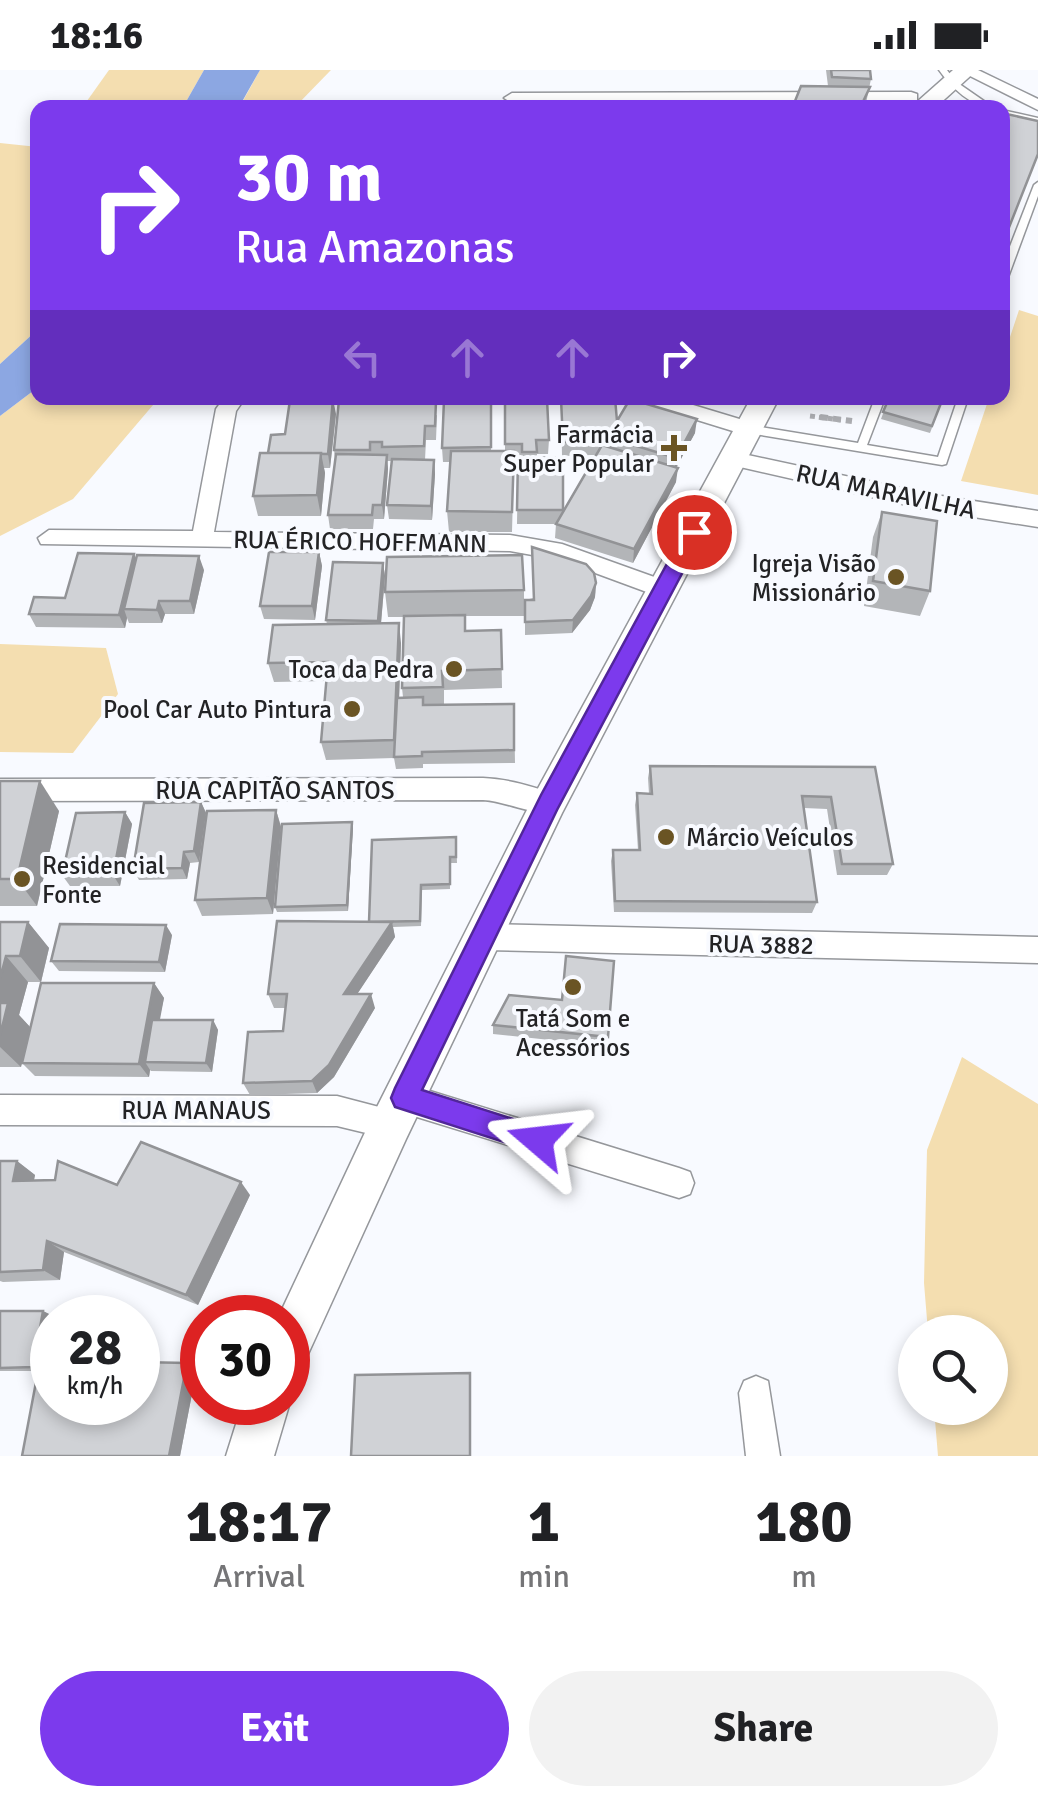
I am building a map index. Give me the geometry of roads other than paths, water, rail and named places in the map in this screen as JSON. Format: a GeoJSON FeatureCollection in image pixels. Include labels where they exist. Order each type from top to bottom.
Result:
{"type":"FeatureCollection","features":[{"type":"Feature","properties":{"kind":"main road"},"geometry":{"type":"LineString","coordinates":[[915,100],[923,70]]}},
{"type":"Feature","properties":{"kind":"main road"},"geometry":{"type":"LineString","coordinates":[[920,100],[957,73]]}},
{"type":"Feature","properties":{"kind":"main road"},"geometry":{"type":"LineString","coordinates":[[310,1299],[397,1111],[549,802],[762,405]]}},
{"type":"Feature","properties":{"kind":"main road"},"geometry":{"type":"LineString","coordinates":[[250,1456],[260,1425]]}},
{"type":"Feature","properties":{"kind":"street"},"geometry":{"type":"LineString","coordinates":[[957,73],[1038,105]]}},
{"type":"Feature","properties":{"kind":"street"},"geometry":{"type":"LineString","coordinates":[[512,98],[646,100]]}},
{"type":"Feature","properties":{"kind":"street"},"geometry":{"type":"LineString","coordinates":[[202,540],[230,405]]}},
{"type":"Feature","properties":{"kind":"street"},"geometry":{"type":"LineString","coordinates":[[671,405],[749,430]]}},
{"type":"Feature","properties":{"kind":"street","name":"RUA MARAVILHA"},"geometry":{"type":"LineString","coordinates":[[734,459],[929,502],[1038,520]]}},
{"type":"Feature","properties":{"kind":"street","name":"RUA ÉRICO HOFFMANN"},"geometry":{"type":"LineString","coordinates":[[49,538],[510,543],[562,552],[663,589]]}},
{"type":"Feature","properties":{"kind":"street","name":"RUA CAPITÃO SANTOS"},"geometry":{"type":"LineString","coordinates":[[0,790],[483,789],[549,802]]}},
{"type":"Feature","properties":{"kind":"street","name":"RUA 3882"},"geometry":{"type":"LineString","coordinates":[[485,937],[1038,950]]}},
{"type":"Feature","properties":{"kind":"street","name":"RUA MANAUS"},"geometry":{"type":"LineString","coordinates":[[0,1110],[397,1111],[678,1184]]}},
{"type":"Feature","properties":{"kind":"street"},"geometry":{"type":"LineString","coordinates":[[756,1393],[762,1456]]}},
{"type":"Feature","properties":{"kind":"lane"},"geometry":{"type":"LineString","coordinates":[[957,73],[982,100]]}},
{"type":"Feature","properties":{"kind":"lane"},"geometry":{"type":"LineString","coordinates":[[1010,114],[1038,120]]}},
{"type":"Feature","properties":{"kind":"lane"},"geometry":{"type":"LineString","coordinates":[[1010,259],[1038,186]]}},
{"type":"Feature","properties":{"kind":"lane"},"geometry":{"type":"LineString","coordinates":[[860,448],[877,405]]}},
{"type":"Feature","properties":{"kind":"lane"},"geometry":{"type":"LineString","coordinates":[[749,430],[942,461],[961,405]]}},
{"type":"Feature","properties":{"kind":"water"},"geometry":{"type":"Polygon","coordinates":[[[204,70],[260,70],[243,100],[187,100],[204,70]]]}},
{"type":"Feature","properties":{"kind":"water"},"geometry":{"type":"Polygon","coordinates":[[[30,336],[30,393],[0,416],[0,364],[30,336]]]}},
{"type":"Feature","properties":{"kind":"place","name":"Farmácia Super Popular"},"geometry":{"type":"Point","coordinates":[674,448]}},
{"type":"Feature","properties":{"kind":"place","name":"Igreja Visão Missionário"},"geometry":{"type":"Point","coordinates":[896,577]}},
{"type":"Feature","properties":{"kind":"place","name":"Toca da Pedra"},"geometry":{"type":"Point","coordinates":[454,669]}},
{"type":"Feature","properties":{"kind":"place","name":"Pool Car Auto Pintura"},"geometry":{"type":"Point","coordinates":[352,709]}},
{"type":"Feature","properties":{"kind":"place","name":"Márcio Veículos"},"geometry":{"type":"Point","coordinates":[666,837]}},
{"type":"Feature","properties":{"kind":"place","name":"Residencial Fonte"},"geometry":{"type":"Point","coordinates":[22,879]}},
{"type":"Feature","properties":{"kind":"place","name":"Tatá Som e Acessórios"},"geometry":{"type":"Point","coordinates":[573,987]}}]}
